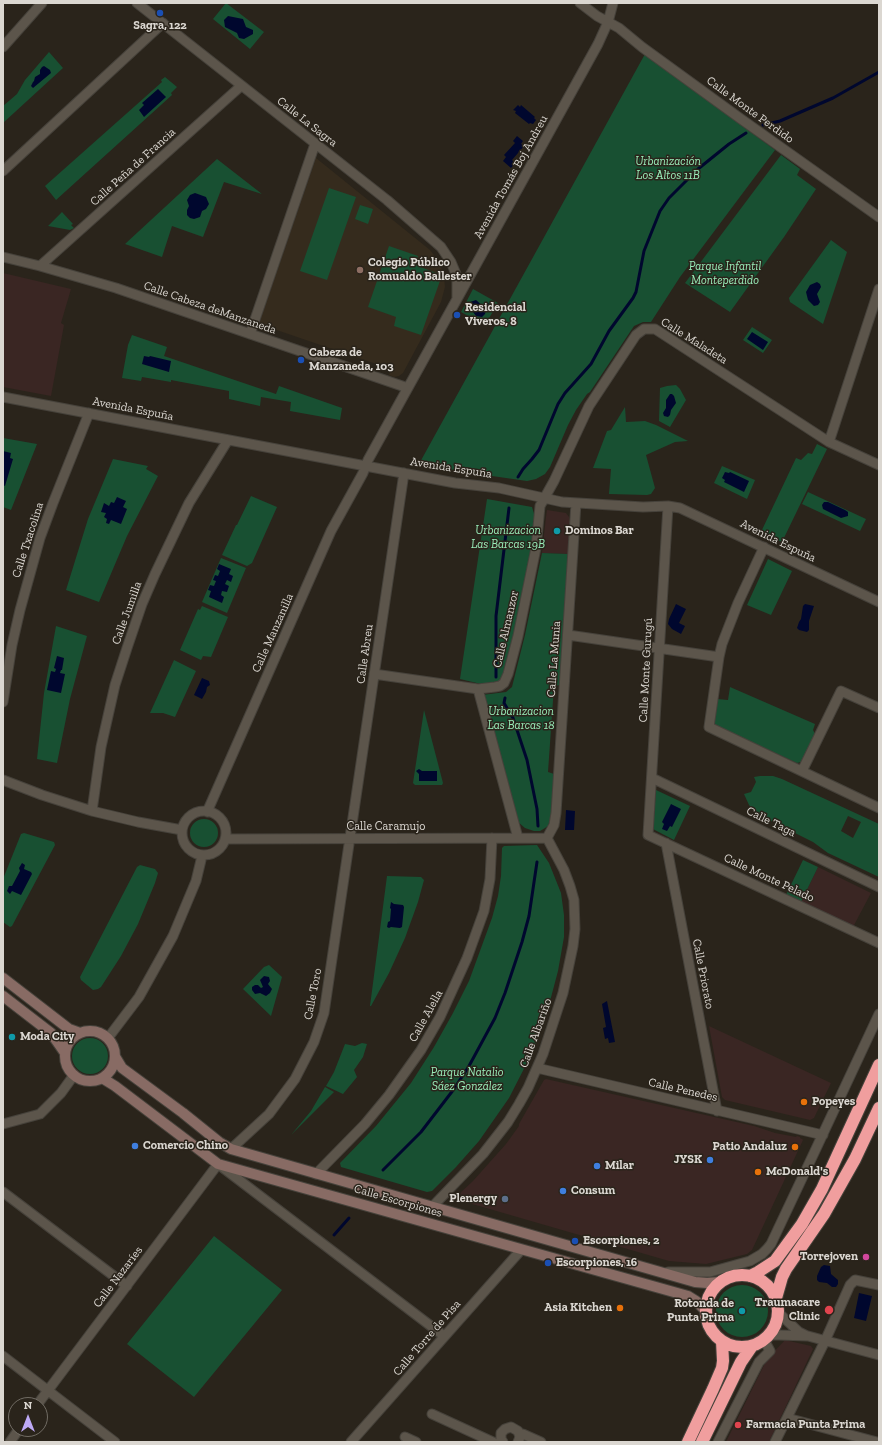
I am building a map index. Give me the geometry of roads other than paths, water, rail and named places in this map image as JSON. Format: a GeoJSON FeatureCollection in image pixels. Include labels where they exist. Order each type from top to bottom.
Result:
{"type":"FeatureCollection","features":[{"type":"Feature","properties":{"kind":"highway"},"geometry":{"type":"LineString","coordinates":[[750,1276],[775,1261],[802,1224],[822,1189],[879,1064]]}},
{"type":"Feature","properties":{"kind":"highway"},"geometry":{"type":"LineString","coordinates":[[776,1298],[768,1286],[763,1282],[750,1276],[734,1276],[720,1282],[710,1295],[706,1311],[709,1326],[713,1333],[722,1341],[736,1347],[752,1346],[767,1338],[776,1324],[778,1312],[776,1298],[782,1277],[824,1214],[855,1159],[879,1108]]}},
{"type":"Feature","properties":{"kind":"highway"},"geometry":{"type":"LineString","coordinates":[[688,1442],[722,1368],[724,1361],[722,1341]]}},
{"type":"Feature","properties":{"kind":"highway"},"geometry":{"type":"LineString","coordinates":[[702,1442],[741,1362],[752,1346]]}},
{"type":"Feature","properties":{"kind":"street"},"geometry":{"type":"LineString","coordinates":[[3,47],[42,3]]}},
{"type":"Feature","properties":{"kind":"street","name":"Calle La Sagra"},"geometry":{"type":"LineString","coordinates":[[137,3],[387,200],[429,235],[445,251],[454,268],[458,281],[458,299]]}},
{"type":"Feature","properties":{"kind":"street","name":"Calle Monte Perdido"},"geometry":{"type":"LineString","coordinates":[[580,3],[597,16],[619,28],[764,136],[879,217]]}},
{"type":"Feature","properties":{"kind":"street","name":"Avenida Tomás Boj Andreu"},"geometry":{"type":"LineString","coordinates":[[366,466],[598,44],[608,22],[613,3]]}},
{"type":"Feature","properties":{"kind":"street"},"geometry":{"type":"LineString","coordinates":[[3,171],[163,23]]}},
{"type":"Feature","properties":{"kind":"street","name":"Calle Peña de Francia"},"geometry":{"type":"LineString","coordinates":[[40,266],[241,86]]}},
{"type":"Feature","properties":{"kind":"street"},"geometry":{"type":"LineString","coordinates":[[250,334],[315,144]]}},
{"type":"Feature","properties":{"kind":"street","name":"Calle Cabeza deManzaneda"},"geometry":{"type":"LineString","coordinates":[[3,257],[116,288],[408,388]]}},
{"type":"Feature","properties":{"kind":"street"},"geometry":{"type":"LineString","coordinates":[[454,268],[460,271],[468,270],[476,266]]}},
{"type":"Feature","properties":{"kind":"street"},"geometry":{"type":"LineString","coordinates":[[829,442],[879,289]]}},
{"type":"Feature","properties":{"kind":"street","name":"Calle Maladeta"},"geometry":{"type":"LineString","coordinates":[[544,497],[554,480],[588,406],[636,335],[644,329],[655,329],[829,442],[879,465]]}},
{"type":"Feature","properties":{"kind":"street","name":"Avenida Espuña"},"geometry":{"type":"LineString","coordinates":[[3,397],[455,483],[504,489],[576,503],[643,507],[668,506],[686,510],[879,602]]}},
{"type":"Feature","properties":{"kind":"street","name":"Calle Txacolina"},"geometry":{"type":"LineString","coordinates":[[3,702],[12,645],[40,538],[63,475],[89,413]]}},
{"type":"Feature","properties":{"kind":"street","name":"Calle Jumilla"},"geometry":{"type":"LineString","coordinates":[[92,811],[100,752],[115,685],[142,604],[189,504],[228,440]]}},
{"type":"Feature","properties":{"kind":"street","name":"Calle Manzanilla"},"geometry":{"type":"LineString","coordinates":[[207,812],[310,576],[331,531],[366,466]]}},
{"type":"Feature","properties":{"kind":"street","name":"Calle Abreu"},"geometry":{"type":"LineString","coordinates":[[349,839],[404,473]]}},
{"type":"Feature","properties":{"kind":"street","name":"Calle Almanzor"},"geometry":{"type":"LineString","coordinates":[[374,674],[478,688],[500,686],[506,679],[522,616],[536,548],[540,506],[544,497]]}},
{"type":"Feature","properties":{"kind":"street","name":"Calle La Munia"},"geometry":{"type":"LineString","coordinates":[[547,838],[554,825],[556,813],[576,503]]}},
{"type":"Feature","properties":{"kind":"street","name":"Calle Monte Gurugú"},"geometry":{"type":"LineString","coordinates":[[648,835],[668,506]]}},
{"type":"Feature","properties":{"kind":"street"},"geometry":{"type":"LineString","coordinates":[[764,547],[738,603],[722,644],[709,726],[879,808]]}},
{"type":"Feature","properties":{"kind":"street"},"geometry":{"type":"LineString","coordinates":[[568,636],[719,658]]}},
{"type":"Feature","properties":{"kind":"street"},"geometry":{"type":"LineString","coordinates":[[478,688],[518,838]]}},
{"type":"Feature","properties":{"kind":"street"},"geometry":{"type":"LineString","coordinates":[[802,771],[841,691],[879,708]]}},
{"type":"Feature","properties":{"kind":"street","name":"Calle Taga"},"geometry":{"type":"LineString","coordinates":[[652,778],[879,887]]}},
{"type":"Feature","properties":{"kind":"street"},"geometry":{"type":"LineString","coordinates":[[3,780],[42,795],[92,811],[138,822],[182,830]]}},
{"type":"Feature","properties":{"kind":"street"},"geometry":{"type":"LineString","coordinates":[[200,812],[207,812],[218,816],[222,821],[226,833],[226,839],[219,849],[209,855],[202,856],[187,848],[184,842],[182,830],[188,818],[200,812]]}},
{"type":"Feature","properties":{"kind":"street","name":"Calle Monte Pelado"},"geometry":{"type":"LineString","coordinates":[[648,835],[879,943]]}},
{"type":"Feature","properties":{"kind":"street","name":"Calle Alella"},"geometry":{"type":"LineString","coordinates":[[316,1174],[365,1124],[389,1095],[417,1056],[440,1017],[467,958],[484,911],[490,879],[492,838]]}},
{"type":"Feature","properties":{"kind":"street","name":"Calle Caramujo"},"geometry":{"type":"LineString","coordinates":[[226,839],[547,838]]}},
{"type":"Feature","properties":{"kind":"street","name":"Calle Albariño"},"geometry":{"type":"LineString","coordinates":[[432,1207],[470,1168],[496,1138],[519,1104],[537,1068],[563,993],[573,946],[575,929],[574,900],[564,870],[547,838]]}},
{"type":"Feature","properties":{"kind":"street","name":"Calle Toro"},"geometry":{"type":"LineString","coordinates":[[231,1149],[258,1125],[295,1079],[308,1055],[316,1034],[326,1002],[349,839]]}},
{"type":"Feature","properties":{"kind":"street","name":"Calle Priorato"},"geometry":{"type":"LineString","coordinates":[[666,843],[717,1110]]}},
{"type":"Feature","properties":{"kind":"street"},"geometry":{"type":"LineString","coordinates":[[108,1038],[140,997],[173,936],[196,881],[202,856]]}},
{"type":"Feature","properties":{"kind":"street"},"geometry":{"type":"LineString","coordinates":[[3,978],[69,1029],[80,1032],[93,1030],[108,1038],[114,1047],[116,1058],[112,1070],[102,1078],[88,1081],[81,1079],[70,1071],[66,1063],[65,1052],[69,1043],[80,1032]]}},
{"type":"Feature","properties":{"kind":"street"},"geometry":{"type":"LineString","coordinates":[[3,996],[51,1033],[65,1052]]}},
{"type":"Feature","properties":{"kind":"street"},"geometry":{"type":"LineString","coordinates":[[656,1271],[710,1272],[750,1261],[762,1254],[770,1244],[823,1135],[879,1014]]}},
{"type":"Feature","properties":{"kind":"street","name":"Calle Escorpiones"},"geometry":{"type":"LineString","coordinates":[[116,1058],[122,1068],[183,1113],[219,1142],[231,1149],[695,1282],[707,1284],[720,1282]]}},
{"type":"Feature","properties":{"kind":"street","name":"Calle Penedes"},"geometry":{"type":"LineString","coordinates":[[537,1068],[823,1135]]}},
{"type":"Feature","properties":{"kind":"street"},"geometry":{"type":"LineString","coordinates":[[3,1124],[40,1114],[61,1093],[74,1075]]}},
{"type":"Feature","properties":{"kind":"street","name":"Calle Escorpiones"},"geometry":{"type":"LineString","coordinates":[[102,1078],[118,1088],[218,1164],[688,1296],[696,1300],[706,1311]]}},
{"type":"Feature","properties":{"kind":"street"},"geometry":{"type":"LineString","coordinates":[[218,1164],[444,1336]]}},
{"type":"Feature","properties":{"kind":"street","name":"Calle Nazaríes"},"geometry":{"type":"LineString","coordinates":[[43,1397],[218,1164]]}},
{"type":"Feature","properties":{"kind":"street"},"geometry":{"type":"LineString","coordinates":[[3,1192],[127,1286]]}},
{"type":"Feature","properties":{"kind":"street","name":"Calle Torre de Pisa"},"geometry":{"type":"LineString","coordinates":[[351,1442],[521,1250]]}},
{"type":"Feature","properties":{"kind":"street"},"geometry":{"type":"LineString","coordinates":[[775,1442],[825,1341],[851,1283],[858,1280],[879,1285]]}},
{"type":"Feature","properties":{"kind":"street"},"geometry":{"type":"LineString","coordinates":[[778,1312],[799,1332],[808,1336],[879,1355]]}},
{"type":"Feature","properties":{"kind":"street"},"geometry":{"type":"LineString","coordinates":[[718,1442],[759,1362],[770,1351],[767,1338],[779,1334],[808,1336]]}},
{"type":"Feature","properties":{"kind":"street"},"geometry":{"type":"LineString","coordinates":[[3,1356],[115,1442]]}},
{"type":"Feature","properties":{"kind":"street"},"geometry":{"type":"LineString","coordinates":[[432,1414],[493,1442]]}},
{"type":"Feature","properties":{"kind":"street"},"geometry":{"type":"LineString","coordinates":[[787,1418],[878,1442]]}},
{"type":"Feature","properties":{"kind":"street"},"geometry":{"type":"LineString","coordinates":[[502,1442],[501,1433],[508,1427],[514,1428],[519,1438],[523,1434],[541,1442]]}},
{"type":"Feature","properties":{"kind":"street"},"geometry":{"type":"LineString","coordinates":[[405,1437],[416,1442]]}},
{"type":"Feature","properties":{"kind":"water"},"geometry":{"type":"Polygon","coordinates":[[[228,16],[243,19],[246,27],[253,30],[253,34],[244,39],[239,38],[237,33],[225,27],[224,20],[228,16]]]}},
{"type":"Feature","properties":{"kind":"water"},"geometry":{"type":"Polygon","coordinates":[[[44,66],[50,70],[51,73],[33,88],[31,86],[35,77],[40,74],[40,70],[44,66]]]}},
{"type":"Feature","properties":{"kind":"water"},"geometry":{"type":"Polygon","coordinates":[[[158,89],[166,97],[144,117],[139,110],[144,105],[142,103],[158,89]]]}},
{"type":"Feature","properties":{"kind":"water"},"geometry":{"type":"Polygon","coordinates":[[[518,105],[520,107],[521,105],[535,117],[534,118],[536,120],[533,124],[529,124],[515,113],[516,111],[513,110],[518,105]]]}},
{"type":"Feature","properties":{"kind":"water"},"geometry":{"type":"Polygon","coordinates":[[[517,136],[523,141],[521,144],[524,146],[512,160],[515,163],[511,168],[503,161],[506,157],[504,155],[515,143],[513,141],[517,136]]]}},
{"type":"Feature","properties":{"kind":"water"},"geometry":{"type":"Polygon","coordinates":[[[195,193],[206,197],[209,204],[206,209],[202,211],[200,217],[194,219],[187,215],[189,206],[187,200],[190,195],[195,193]]]}},
{"type":"Feature","properties":{"kind":"water"},"geometry":{"type":"Polygon","coordinates":[[[817,282],[821,287],[817,294],[820,302],[818,305],[814,306],[808,300],[806,292],[810,285],[817,282]]]}},
{"type":"Feature","properties":{"kind":"water"},"geometry":{"type":"Polygon","coordinates":[[[476,300],[484,307],[488,303],[492,306],[491,309],[486,310],[482,317],[476,316],[470,308],[470,302],[476,300]]]}},
{"type":"Feature","properties":{"kind":"water"},"geometry":{"type":"Polygon","coordinates":[[[752,332],[768,342],[763,350],[747,339],[752,332]]]}},
{"type":"Feature","properties":{"kind":"water"},"geometry":{"type":"Polygon","coordinates":[[[144,356],[171,361],[169,372],[142,364],[144,356]]]}},
{"type":"Feature","properties":{"kind":"water"},"geometry":{"type":"Polygon","coordinates":[[[670,394],[674,396],[676,403],[668,417],[664,416],[663,413],[666,408],[666,400],[670,394]]]}},
{"type":"Feature","properties":{"kind":"water"},"geometry":{"type":"Polygon","coordinates":[[[3,451],[11,453],[10,458],[13,459],[5,486],[3,485],[3,451]]]}},
{"type":"Feature","properties":{"kind":"water"},"geometry":{"type":"Polygon","coordinates":[[[725,472],[730,472],[749,481],[744,492],[724,482],[725,480],[722,478],[725,472]]]}},
{"type":"Feature","properties":{"kind":"water"},"geometry":{"type":"Polygon","coordinates":[[[117,497],[126,501],[123,507],[127,509],[121,524],[111,520],[109,524],[106,523],[107,519],[104,517],[106,513],[101,512],[104,503],[109,506],[111,502],[114,503],[117,497]]]}},
{"type":"Feature","properties":{"kind":"water"},"geometry":{"type":"Polygon","coordinates":[[[824,502],[828,502],[845,510],[848,512],[848,516],[841,518],[823,509],[822,505],[824,502]]]}},
{"type":"Feature","properties":{"kind":"water"},"geometry":{"type":"Polygon","coordinates":[[[219,564],[231,569],[229,574],[233,576],[231,582],[227,580],[225,584],[229,586],[227,592],[222,591],[221,595],[224,597],[222,603],[209,597],[211,591],[208,590],[210,585],[214,586],[216,581],[213,580],[215,575],[218,576],[220,571],[217,569],[219,564]]]}},
{"type":"Feature","properties":{"kind":"water"},"geometry":{"type":"Polygon","coordinates":[[[676,604],[686,609],[679,623],[685,626],[681,634],[672,629],[668,624],[676,604]]]}},
{"type":"Feature","properties":{"kind":"water"},"geometry":{"type":"Polygon","coordinates":[[[805,604],[814,606],[809,621],[809,630],[807,632],[797,628],[801,619],[803,606],[805,604]]]}},
{"type":"Feature","properties":{"kind":"water"},"geometry":{"type":"Polygon","coordinates":[[[57,656],[64,658],[60,673],[65,674],[61,693],[47,690],[51,671],[55,672],[56,669],[54,668],[57,656]]]}},
{"type":"Feature","properties":{"kind":"water"},"geometry":{"type":"Polygon","coordinates":[[[202,678],[209,681],[210,685],[207,687],[202,699],[194,695],[202,678]]]}},
{"type":"Feature","properties":{"kind":"water"},"geometry":{"type":"Polygon","coordinates":[[[419,769],[422,771],[437,771],[437,781],[419,781],[419,774],[416,771],[419,769]]]}},
{"type":"Feature","properties":{"kind":"water"},"geometry":{"type":"Polygon","coordinates":[[[671,804],[681,809],[672,827],[670,826],[667,831],[662,829],[664,824],[662,822],[671,804]]]}},
{"type":"Feature","properties":{"kind":"water"},"geometry":{"type":"Polygon","coordinates":[[[566,810],[575,811],[574,830],[565,830],[566,810]]]}},
{"type":"Feature","properties":{"kind":"water"},"geometry":{"type":"Polygon","coordinates":[[[22,863],[25,865],[24,869],[32,874],[21,895],[12,891],[10,894],[7,891],[9,886],[12,886],[20,871],[19,868],[22,863]]]}},
{"type":"Feature","properties":{"kind":"water"},"geometry":{"type":"Polygon","coordinates":[[[391,902],[394,904],[403,905],[404,907],[402,927],[400,928],[387,927],[388,922],[390,921],[391,902]]]}},
{"type":"Feature","properties":{"kind":"water"},"geometry":{"type":"Polygon","coordinates":[[[264,976],[269,977],[270,981],[268,984],[272,989],[270,993],[266,996],[260,993],[255,994],[252,987],[258,985],[261,988],[263,987],[260,980],[264,976]]]}},
{"type":"Feature","properties":{"kind":"water"},"geometry":{"type":"Polygon","coordinates":[[[607,1001],[615,1042],[609,1043],[608,1038],[605,1039],[603,1028],[606,1027],[602,1004],[607,1001]]]}},
{"type":"Feature","properties":{"kind":"water"},"geometry":{"type":"Polygon","coordinates":[[[824,1265],[830,1266],[831,1274],[838,1280],[836,1287],[832,1287],[827,1283],[819,1282],[817,1280],[821,1267],[824,1265]]]}},
{"type":"Feature","properties":{"kind":"water"},"geometry":{"type":"Polygon","coordinates":[[[859,1293],[872,1296],[866,1321],[854,1318],[859,1293]]]}},
{"type":"Feature","properties":{"kind":"waterway"},"geometry":{"type":"LineString","coordinates":[[763,125],[780,121],[833,98],[879,72]]}},
{"type":"Feature","properties":{"kind":"waterway"},"geometry":{"type":"LineString","coordinates":[[518,477],[539,450],[558,404],[565,393],[591,364],[609,331],[633,298],[636,292],[644,251],[660,211],[669,198],[698,169],[729,144],[746,133]]}},
{"type":"Feature","properties":{"kind":"waterway"},"geometry":{"type":"LineString","coordinates":[[496,677],[496,616],[509,508]]}},
{"type":"Feature","properties":{"kind":"waterway"},"geometry":{"type":"LineString","coordinates":[[505,698],[504,703],[513,718],[527,760],[537,809],[538,826]]}},
{"type":"Feature","properties":{"kind":"waterway"},"geometry":{"type":"LineString","coordinates":[[383,1170],[421,1132],[454,1089],[469,1066],[495,1018],[522,942],[529,916],[537,862]]}},
{"type":"Feature","properties":{"kind":"waterway"},"geometry":{"type":"LineString","coordinates":[[334,1235],[349,1218]]}},
{"type":"Feature","properties":{"kind":"place","name":"Sagra, 122"},"geometry":{"type":"Point","coordinates":[160,13]}},
{"type":"Feature","properties":{"kind":"place","name":"Colegio Público Romualdo Ballester"},"geometry":{"type":"Point","coordinates":[360,270]}},
{"type":"Feature","properties":{"kind":"place","name":"Residencial Viveros, 8"},"geometry":{"type":"Point","coordinates":[457,315]}},
{"type":"Feature","properties":{"kind":"place","name":"Cabeza de Manzaneda, 103"},"geometry":{"type":"Point","coordinates":[301,360]}},
{"type":"Feature","properties":{"kind":"place","name":"Dominos Bar"},"geometry":{"type":"Point","coordinates":[557,531]}},
{"type":"Feature","properties":{"kind":"place","name":"Moda City"},"geometry":{"type":"Point","coordinates":[12,1037]}},
{"type":"Feature","properties":{"kind":"place","name":"Popeyes"},"geometry":{"type":"Point","coordinates":[804,1102]}},
{"type":"Feature","properties":{"kind":"place","name":"Comercio Chino"},"geometry":{"type":"Point","coordinates":[135,1146]}},
{"type":"Feature","properties":{"kind":"place","name":"Patio Andaluz"},"geometry":{"type":"Point","coordinates":[795,1147]}},
{"type":"Feature","properties":{"kind":"place","name":"JYSK"},"geometry":{"type":"Point","coordinates":[710,1160]}},
{"type":"Feature","properties":{"kind":"place","name":"Milar"},"geometry":{"type":"Point","coordinates":[597,1166]}},
{"type":"Feature","properties":{"kind":"place","name":"McDonald's"},"geometry":{"type":"Point","coordinates":[758,1172]}},
{"type":"Feature","properties":{"kind":"place","name":"Consum"},"geometry":{"type":"Point","coordinates":[563,1191]}},
{"type":"Feature","properties":{"kind":"place","name":"Plenergy"},"geometry":{"type":"Point","coordinates":[505,1199]}},
{"type":"Feature","properties":{"kind":"place","name":"Escorpiones, 2"},"geometry":{"type":"Point","coordinates":[575,1241]}},
{"type":"Feature","properties":{"kind":"place","name":"Torrejoven"},"geometry":{"type":"Point","coordinates":[866,1257]}},
{"type":"Feature","properties":{"kind":"place","name":"Escorpiones, 16"},"geometry":{"type":"Point","coordinates":[548,1263]}},
{"type":"Feature","properties":{"kind":"place","name":"Asia Kitchen"},"geometry":{"type":"Point","coordinates":[620,1308]}},
{"type":"Feature","properties":{"kind":"place","name":"Traumacare Clinic"},"geometry":{"type":"Point","coordinates":[829,1310]}},
{"type":"Feature","properties":{"kind":"place","name":"Rotonda de Punta Prima"},"geometry":{"type":"Point","coordinates":[742,1311]}},
{"type":"Feature","properties":{"kind":"place","name":"Farmacia Punta Prima"},"geometry":{"type":"Point","coordinates":[738,1425]}},
{"type":"Feature","properties":{"kind":"park label","name":"Urbanización Los Altos 11B"},"geometry":{"type":"Point","coordinates":[668,169]}},
{"type":"Feature","properties":{"kind":"park label","name":"Parque Infantil Monteperdido"},"geometry":{"type":"Point","coordinates":[725,274]}},
{"type":"Feature","properties":{"kind":"park label","name":"Urbanizacion Las Barcas 19B"},"geometry":{"type":"Point","coordinates":[508,538]}},
{"type":"Feature","properties":{"kind":"park label","name":"Urbanizacion Las Barcas 18"},"geometry":{"type":"Point","coordinates":[521,719]}},
{"type":"Feature","properties":{"kind":"park label","name":"Parque Natalio Sáez González"},"geometry":{"type":"Point","coordinates":[467,1080]}}]}
